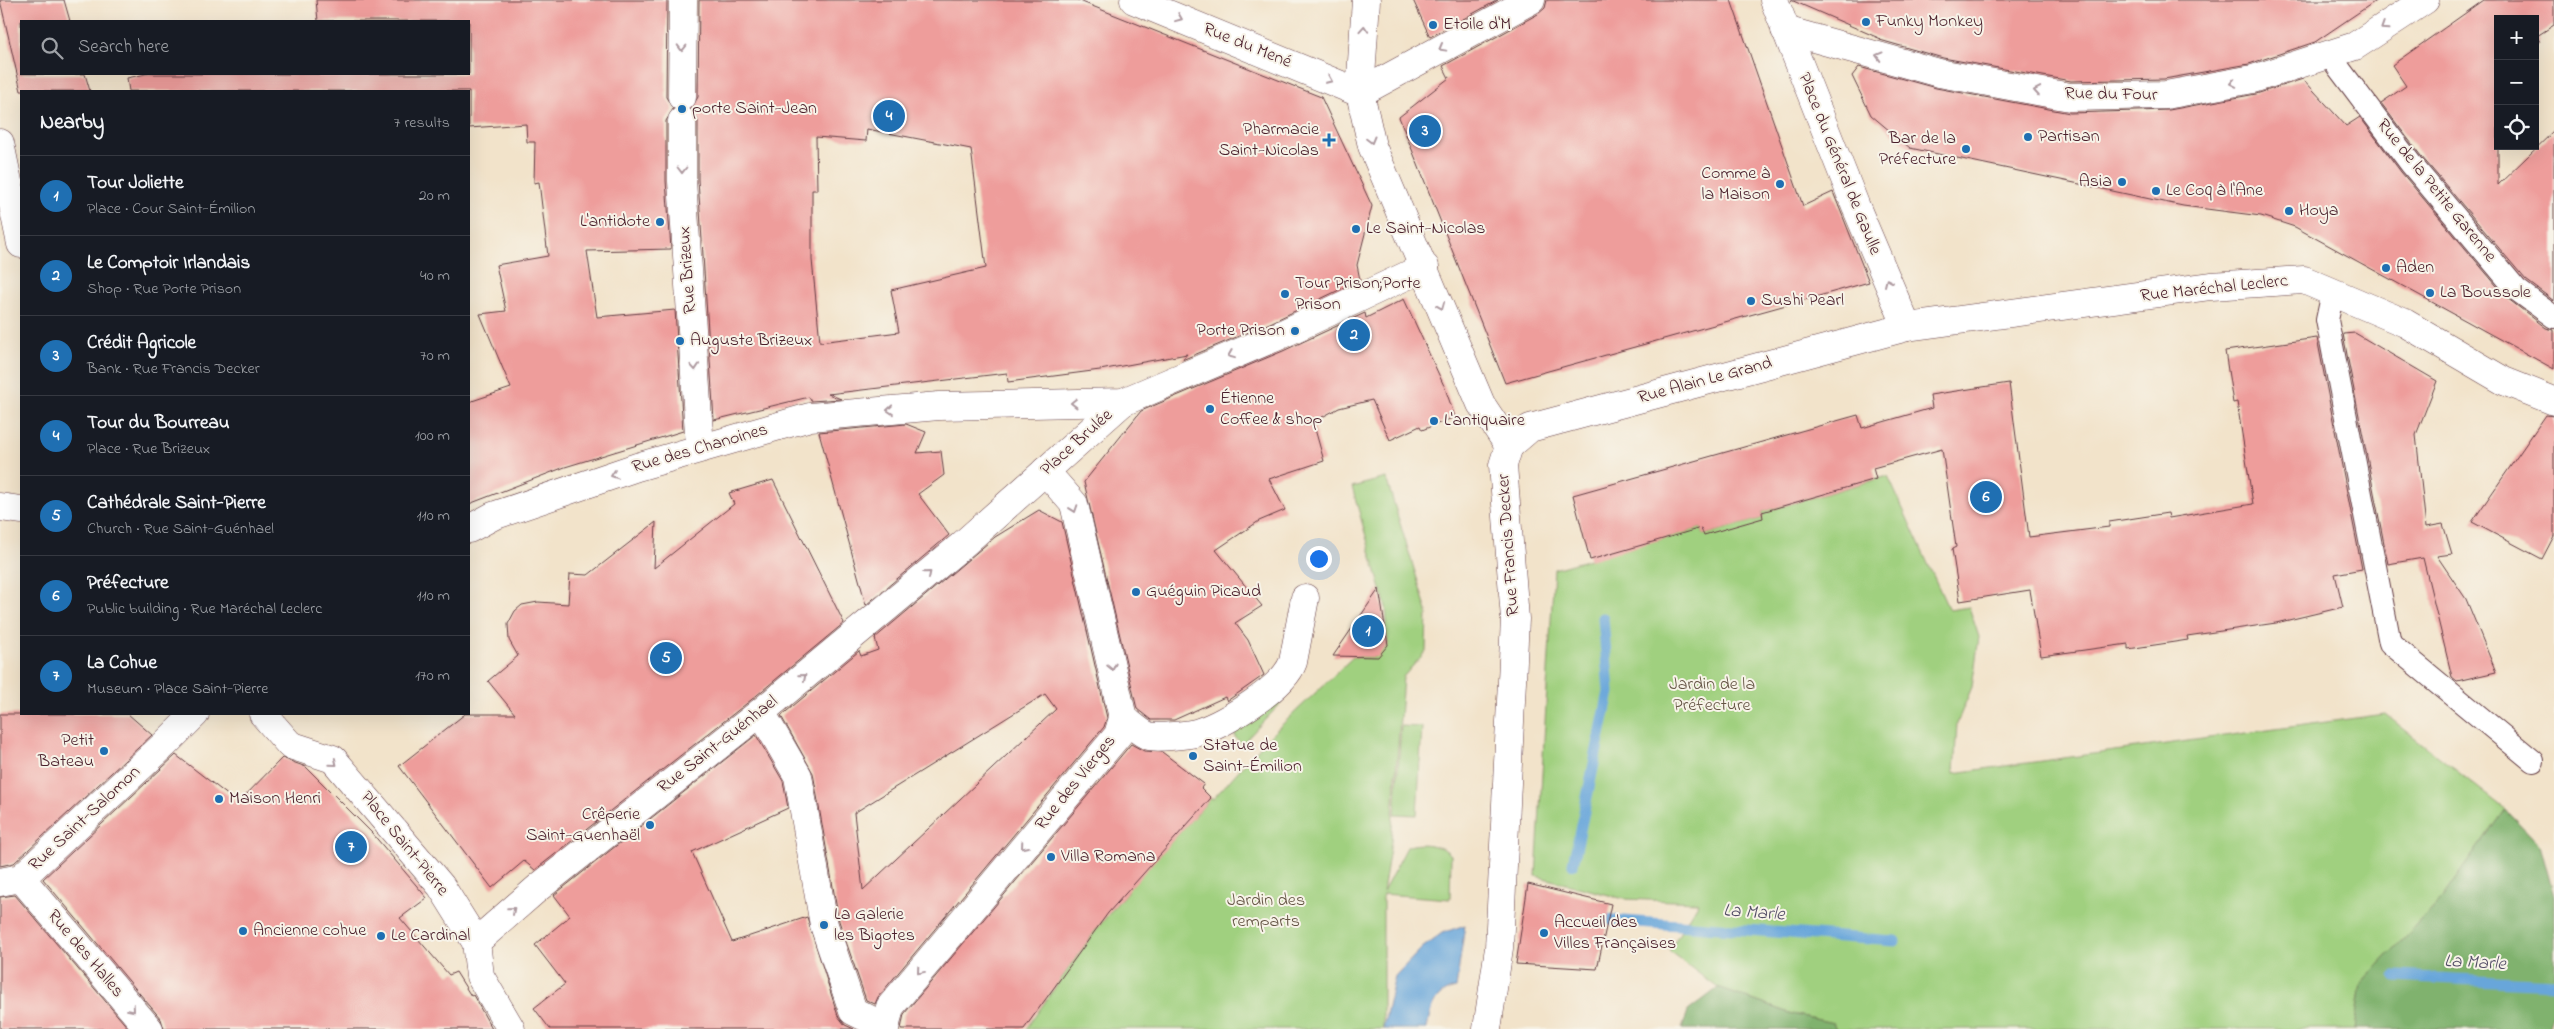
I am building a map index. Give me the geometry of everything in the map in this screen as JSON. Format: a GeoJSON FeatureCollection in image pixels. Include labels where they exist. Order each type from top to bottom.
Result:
{"type":"FeatureCollection","features":[{"type":"Feature","properties":{"kind":"street","name":"Rue Brizeux"},"geometry":{"type":"LineString","coordinates":[[683,0],[682,181],[700,448]]}},
{"type":"Feature","properties":{"kind":"street","name":"Rue du Mené"},"geometry":{"type":"LineString","coordinates":[[1134,0],[1360,93]]}},
{"type":"Feature","properties":{"kind":"street"},"geometry":{"type":"LineString","coordinates":[[1366,0],[1360,93],[1372,146],[1425,266],[1481,404],[1509,446]]}},
{"type":"Feature","properties":{"kind":"street"},"geometry":{"type":"LineString","coordinates":[[1360,93],[1531,0]]}},
{"type":"Feature","properties":{"kind":"street","name":"Place du Général de Gaulle"},"geometry":{"type":"LineString","coordinates":[[1774,0],[1856,207],[1907,327]]}},
{"type":"Feature","properties":{"kind":"street","name":"Rue du Four"},"geometry":{"type":"LineString","coordinates":[[1785,30],[1939,72],[2070,97],[2166,96],[2253,79],[2355,46],[2425,0]]}},
{"type":"Feature","properties":{"kind":"street"},"geometry":{"type":"LineString","coordinates":[[0,143],[20,239]]}},
{"type":"Feature","properties":{"kind":"street"},"geometry":{"type":"LineString","coordinates":[[1123,402],[1276,337],[1425,266]]}},
{"type":"Feature","properties":{"kind":"street","name":"Rue Maréchal Leclerc"},"geometry":{"type":"LineString","coordinates":[[1907,327],[2211,286],[2304,280],[2405,323],[2504,381],[2554,401]]}},
{"type":"Feature","properties":{"kind":"street","name":"Rue Alain Le Grand"},"geometry":{"type":"LineString","coordinates":[[1509,446],[1530,428],[1907,327]]}},
{"type":"Feature","properties":{"kind":"street","name":"Place Brulée"},"geometry":{"type":"LineString","coordinates":[[939,406],[1123,402]]}},
{"type":"Feature","properties":{"kind":"street","name":"Place Brulée"},"geometry":{"type":"LineString","coordinates":[[961,546],[1123,402]]}},
{"type":"Feature","properties":{"kind":"street","name":"Rue des Chanoines"},"geometry":{"type":"LineString","coordinates":[[470,528],[493,516],[700,448],[810,417],[939,406]]}},
{"type":"Feature","properties":{"kind":"street","name":"Rue Francis Decker"},"geometry":{"type":"LineString","coordinates":[[1487,1029],[1499,948],[1515,619],[1504,464],[1509,446]]}},
{"type":"Feature","properties":{"kind":"street","name":"Rue des Vierges"},"geometry":{"type":"LineString","coordinates":[[885,1028],[890,1007],[1118,735],[1124,718],[1074,504],[1045,471]]}},
{"type":"Feature","properties":{"kind":"street"},"geometry":{"type":"LineString","coordinates":[[0,507],[20,510]]}},
{"type":"Feature","properties":{"kind":"street","name":"Rue Saint-Guénhael"},"geometry":{"type":"LineString","coordinates":[[476,942],[539,887],[761,712],[961,546]]}},
{"type":"Feature","properties":{"kind":"street"},"geometry":{"type":"LineString","coordinates":[[1124,718],[1148,736],[1197,733],[1213,726],[1274,689],[1290,672],[1305,598]]}},
{"type":"Feature","properties":{"kind":"street"},"geometry":{"type":"LineString","coordinates":[[761,712],[798,776],[824,925],[853,1010],[885,1028]]}},
{"type":"Feature","properties":{"kind":"street","name":"Rue Saint-Salomon"},"geometry":{"type":"LineString","coordinates":[[11,880],[165,744],[194,715]]}},
{"type":"Feature","properties":{"kind":"street","name":"Place Saint-Pierre"},"geometry":{"type":"LineString","coordinates":[[264,715],[290,745],[333,760],[442,886],[476,942],[480,976],[511,1029]]}},
{"type":"Feature","properties":{"kind":"street","name":"Rue des Halles"},"geometry":{"type":"LineString","coordinates":[[11,880],[149,1029]]}},
{"type":"Feature","properties":{"kind":"lane","name":"Rue de la Petite Garenne"},"geometry":{"type":"LineString","coordinates":[[2328,55],[2411,164],[2517,290],[2554,317]]}},
{"type":"Feature","properties":{"kind":"lane"},"geometry":{"type":"LineString","coordinates":[[2332,292],[2327,320],[2390,643],[2533,762]]}},
{"type":"Feature","properties":{"kind":"green space","name":"Jardin de la Préfecture"},"geometry":{"type":"Polygon","coordinates":[[[1888,476],[1949,610],[1969,607],[1979,637],[1972,687],[1957,723],[1954,773],[2385,714],[2505,809],[2442,898],[2361,984],[2354,1029],[1836,1029],[1833,1023],[1792,1014],[1718,988],[1669,951],[1698,902],[1624,899],[1536,876],[1554,569],[1701,528],[1704,535],[1763,518],[1762,512],[1888,476]]]}},
{"type":"Feature","properties":{"kind":"green space","name":"Jardin des remparts"},"geometry":{"type":"Polygon","coordinates":[[[1386,478],[1427,611],[1426,651],[1403,677],[1391,842],[1383,892],[1407,847],[1418,844],[1437,846],[1451,855],[1450,899],[1383,894],[1383,1029],[1026,1029],[1095,931],[1134,883],[1211,798],[1213,799],[1267,739],[1353,657],[1375,657],[1388,645],[1385,624],[1387,624],[1386,607],[1352,487],[1386,478]]]}},
{"type":"Feature","properties":{"kind":"green space"},"geometry":{"type":"Polygon","coordinates":[[[1280,697],[1283,701],[1242,744],[1235,737],[1235,729],[1280,697]]]}},
{"type":"Feature","properties":{"kind":"green space"},"geometry":{"type":"Polygon","coordinates":[[[1401,726],[1422,727],[1417,815],[1395,814],[1401,726]]]}},
{"type":"Feature","properties":{"kind":"green space"},"geometry":{"type":"Polygon","coordinates":[[[2505,809],[2540,845],[2554,896],[2554,1014],[2549,1029],[2354,1029],[2361,984],[2442,898],[2505,809]]]}},
{"type":"Feature","properties":{"kind":"green space"},"geometry":{"type":"Polygon","coordinates":[[[1718,988],[1792,1014],[1833,1023],[1836,1029],[1682,1029],[1688,1011],[1718,988]]]}},
{"type":"Feature","properties":{"kind":"water"},"geometry":{"type":"Polygon","coordinates":[[[1465,925],[1456,988],[1443,993],[1434,1003],[1427,1029],[1383,1029],[1395,976],[1422,948],[1442,933],[1465,925]]]}},
{"type":"Feature","properties":{"kind":"building"},"geometry":{"type":"Polygon","coordinates":[[[0,0],[64,0],[70,20],[20,20],[20,75],[85,75],[90,90],[21,90],[0,0]]]}},
{"type":"Feature","properties":{"kind":"building"},"geometry":{"type":"Polygon","coordinates":[[[316,0],[667,0],[666,97],[673,109],[666,121],[666,181],[671,249],[587,251],[597,317],[675,310],[683,431],[565,467],[470,504],[470,402],[511,388],[480,314],[506,311],[496,265],[548,256],[539,182],[534,183],[535,142],[527,142],[526,124],[470,128],[470,90],[129,90],[127,78],[141,75],[470,75],[470,20],[318,20],[316,0]]]}},
{"type":"Feature","properties":{"kind":"building"},"geometry":{"type":"Polygon","coordinates":[[[699,0],[1077,0],[1321,97],[1372,206],[1357,265],[1360,280],[1270,323],[1182,360],[1187,354],[1100,370],[1008,382],[1007,373],[828,394],[841,399],[811,401],[809,397],[714,420],[698,180],[698,121],[691,109],[698,97],[699,0]],[[867,129],[866,141],[816,137],[817,190],[812,190],[812,260],[820,342],[899,332],[891,290],[986,268],[971,149],[867,129]]]}},
{"type":"Feature","properties":{"kind":"building"},"geometry":{"type":"Polygon","coordinates":[[[1413,0],[1498,0],[1430,37],[1413,0]]]}},
{"type":"Feature","properties":{"kind":"building"},"geometry":{"type":"Polygon","coordinates":[[[1547,0],[1731,0],[1803,206],[1833,192],[1869,282],[1505,383],[1399,117],[1449,78],[1443,66],[1538,14],[1545,8],[1547,0]]]}},
{"type":"Feature","properties":{"kind":"building"},"geometry":{"type":"Polygon","coordinates":[[[1791,0],[2377,0],[2315,42],[2249,64],[2164,79],[2071,81],[1943,58],[1880,40],[1791,0]]]}},
{"type":"Feature","properties":{"kind":"building"},"geometry":{"type":"Polygon","coordinates":[[[2484,0],[2554,0],[2554,25],[2539,35],[2539,15],[2494,15],[2494,150],[2498,150],[2498,185],[2534,150],[2539,150],[2539,145],[2554,131],[2554,301],[2526,280],[2421,156],[2381,103],[2406,86],[2392,65],[2484,0]]]}},
{"type":"Feature","properties":{"kind":"building"},"geometry":{"type":"Polygon","coordinates":[[[1859,67],[1936,88],[2070,113],[2169,110],[2256,94],[2303,79],[2346,126],[2360,117],[2401,172],[2507,298],[2546,328],[2554,330],[2554,369],[2295,227],[2261,216],[2183,206],[1910,148],[1871,115],[1852,76],[1859,67]]]}},
{"type":"Feature","properties":{"kind":"building"},"geometry":{"type":"Polygon","coordinates":[[[1404,299],[1445,388],[1455,417],[1422,430],[1420,426],[1390,440],[1372,400],[1339,408],[1313,422],[1324,461],[1269,479],[1285,510],[1259,521],[1216,550],[1262,606],[1235,623],[1248,640],[1264,675],[1227,701],[1225,697],[1174,720],[1151,720],[1137,709],[1084,482],[1141,411],[1283,351],[1365,313],[1366,318],[1404,299]]]}},
{"type":"Feature","properties":{"kind":"building"},"geometry":{"type":"Polygon","coordinates":[[[2355,333],[2437,381],[2416,435],[2426,527],[2443,524],[2452,554],[2437,556],[2466,599],[2496,672],[2457,681],[2452,677],[2423,558],[2388,564],[2343,334],[2355,333]]]}},
{"type":"Feature","properties":{"kind":"building"},"geometry":{"type":"Polygon","coordinates":[[[2317,338],[2362,569],[2335,574],[2343,607],[2276,623],[2187,636],[2188,640],[2128,649],[2128,644],[2041,656],[2030,590],[1960,601],[1952,549],[1956,547],[1942,449],[1873,468],[1876,479],[1762,512],[1763,518],[1704,535],[1701,528],[1590,560],[1573,495],[1858,415],[1862,428],[1932,408],[1930,395],[2009,383],[2029,537],[2109,527],[2109,522],[2168,513],[2169,518],[2253,504],[2237,402],[2233,403],[2225,351],[2317,338]]]}},
{"type":"Feature","properties":{"kind":"building"},"geometry":{"type":"Polygon","coordinates":[[[2546,415],[2554,416],[2554,536],[2542,559],[2472,522],[2546,415]]]}},
{"type":"Feature","properties":{"kind":"building"},"geometry":{"type":"Polygon","coordinates":[[[906,424],[926,432],[917,453],[941,451],[944,475],[918,494],[949,535],[866,605],[819,432],[906,424]]]}},
{"type":"Feature","properties":{"kind":"building"},"geometry":{"type":"Polygon","coordinates":[[[773,480],[844,623],[751,700],[535,870],[524,861],[492,888],[399,766],[464,715],[515,714],[488,681],[518,656],[509,640],[508,624],[515,611],[522,605],[538,602],[568,604],[570,574],[588,575],[656,522],[654,568],[734,504],[729,493],[773,480]]]}},
{"type":"Feature","properties":{"kind":"building"},"geometry":{"type":"Polygon","coordinates":[[[1039,510],[1062,522],[1107,718],[1104,727],[878,997],[875,1004],[866,1000],[839,921],[813,773],[781,716],[859,651],[861,656],[878,650],[875,638],[995,537],[1039,510]],[[1045,694],[854,813],[863,890],[1056,709],[1045,694]]]}},
{"type":"Feature","properties":{"kind":"building"},"geometry":{"type":"Polygon","coordinates":[[[1379,589],[1388,645],[1378,657],[1333,656],[1379,589]]]}},
{"type":"Feature","properties":{"kind":"building"},"geometry":{"type":"Polygon","coordinates":[[[0,714],[129,715],[152,735],[14,863],[0,866],[0,714]]]}},
{"type":"Feature","properties":{"kind":"building"},"geometry":{"type":"Polygon","coordinates":[[[756,735],[783,781],[788,808],[692,852],[732,942],[807,917],[838,1016],[845,1025],[854,1029],[550,1029],[534,1008],[565,984],[535,945],[570,916],[554,895],[756,735]]]}},
{"type":"Feature","properties":{"kind":"building"},"geometry":{"type":"Polygon","coordinates":[[[1131,744],[1144,751],[1162,752],[1204,784],[1201,788],[1211,798],[1108,913],[1024,1029],[901,1029],[904,1014],[1131,744]]]}},
{"type":"Feature","properties":{"kind":"building"},"geometry":{"type":"Polygon","coordinates":[[[176,755],[238,803],[282,758],[306,767],[372,833],[427,898],[400,918],[449,975],[456,972],[471,996],[473,995],[492,1029],[164,1029],[161,1019],[43,879],[176,755]]]}},
{"type":"Feature","properties":{"kind":"building"},"geometry":{"type":"Polygon","coordinates":[[[1528,884],[1611,904],[1597,969],[1516,964],[1528,884]]]}},
{"type":"Feature","properties":{"kind":"building"},"geometry":{"type":"Polygon","coordinates":[[[15,895],[129,1029],[0,1029],[0,897],[15,895]]]}},
{"type":"Feature","properties":{"kind":"waterway"},"geometry":{"type":"LineString","coordinates":[[1573,864],[1609,692],[1603,618]]}},
{"type":"Feature","properties":{"kind":"waterway","name":"La Marle"},"geometry":{"type":"LineString","coordinates":[[1610,920],[1895,941]]}},
{"type":"Feature","properties":{"kind":"waterway","name":"La Marle"},"geometry":{"type":"LineString","coordinates":[[2395,976],[2554,984]]}},
{"type":"Feature","properties":{"kind":"place","name":"Funky Monkey"},"geometry":{"type":"Point","coordinates":[1866,22]}},
{"type":"Feature","properties":{"kind":"place","name":"Etoile d'M"},"geometry":{"type":"Point","coordinates":[1433,25]}},
{"type":"Feature","properties":{"kind":"place","name":"porte Saint-Jean"},"geometry":{"type":"Point","coordinates":[682,109]}},
{"type":"Feature","properties":{"kind":"place","name":"Tour du Bourreau"},"geometry":{"type":"Point","coordinates":[889,116]}},
{"type":"Feature","properties":{"kind":"place","name":"Crédit Agricole"},"geometry":{"type":"Point","coordinates":[1425,131]}},
{"type":"Feature","properties":{"kind":"place","name":"Partisan"},"geometry":{"type":"Point","coordinates":[2028,137]}},
{"type":"Feature","properties":{"kind":"place","name":"Pharmacie Saint-Nicolas"},"geometry":{"type":"Point","coordinates":[1329,140]}},
{"type":"Feature","properties":{"kind":"place","name":"Bar de la Préfecture"},"geometry":{"type":"Point","coordinates":[1966,149]}},
{"type":"Feature","properties":{"kind":"place","name":"Asia"},"geometry":{"type":"Point","coordinates":[2122,182]}},
{"type":"Feature","properties":{"kind":"place","name":"Comme à la Maison"},"geometry":{"type":"Point","coordinates":[1780,184]}},
{"type":"Feature","properties":{"kind":"place","name":"Le Coq à l'Ane"},"geometry":{"type":"Point","coordinates":[2156,191]}},
{"type":"Feature","properties":{"kind":"place","name":"Hoya"},"geometry":{"type":"Point","coordinates":[2289,211]}},
{"type":"Feature","properties":{"kind":"place","name":"L'antidote"},"geometry":{"type":"Point","coordinates":[660,222]}},
{"type":"Feature","properties":{"kind":"place","name":"Le Saint-Nicolas"},"geometry":{"type":"Point","coordinates":[1356,229]}},
{"type":"Feature","properties":{"kind":"place","name":"Aden"},"geometry":{"type":"Point","coordinates":[2386,268]}},
{"type":"Feature","properties":{"kind":"place","name":"La Boussole"},"geometry":{"type":"Point","coordinates":[2430,293]}},
{"type":"Feature","properties":{"kind":"place","name":"Tour Prison;Porte Prison"},"geometry":{"type":"Point","coordinates":[1285,294]}},
{"type":"Feature","properties":{"kind":"place","name":"Sushi Pearl"},"geometry":{"type":"Point","coordinates":[1751,301]}},
{"type":"Feature","properties":{"kind":"place","name":"Porte Prison"},"geometry":{"type":"Point","coordinates":[1295,331]}},
{"type":"Feature","properties":{"kind":"place","name":"Le Comptoir Irlandais"},"geometry":{"type":"Point","coordinates":[1354,335]}},
{"type":"Feature","properties":{"kind":"place","name":"Auguste Brizeux"},"geometry":{"type":"Point","coordinates":[680,341]}},
{"type":"Feature","properties":{"kind":"place","name":"Étienne Coffee & shop"},"geometry":{"type":"Point","coordinates":[1210,409]}},
{"type":"Feature","properties":{"kind":"place","name":"L'antiquaire"},"geometry":{"type":"Point","coordinates":[1434,421]}},
{"type":"Feature","properties":{"kind":"place","name":"Préfecture"},"geometry":{"type":"Point","coordinates":[1986,497]}},
{"type":"Feature","properties":{"kind":"place","name":"Guéguin Picaud"},"geometry":{"type":"Point","coordinates":[1136,592]}},
{"type":"Feature","properties":{"kind":"place","name":"Tour Joliette"},"geometry":{"type":"Point","coordinates":[1368,631]}},
{"type":"Feature","properties":{"kind":"place","name":"Cathédrale Saint-Pierre"},"geometry":{"type":"Point","coordinates":[666,658]}},
{"type":"Feature","properties":{"kind":"place","name":"Petit Bateau"},"geometry":{"type":"Point","coordinates":[104,751]}},
{"type":"Feature","properties":{"kind":"place","name":"Statue de Saint-Émilion"},"geometry":{"type":"Point","coordinates":[1193,756]}},
{"type":"Feature","properties":{"kind":"place","name":"Maison Henri"},"geometry":{"type":"Point","coordinates":[219,799]}},
{"type":"Feature","properties":{"kind":"place","name":"Crêperie Saint-Guenhaël"},"geometry":{"type":"Point","coordinates":[650,825]}},
{"type":"Feature","properties":{"kind":"place","name":"La Cohue"},"geometry":{"type":"Point","coordinates":[351,847]}},
{"type":"Feature","properties":{"kind":"place","name":"Villa Romana"},"geometry":{"type":"Point","coordinates":[1051,857]}},
{"type":"Feature","properties":{"kind":"place","name":"La Galerie les Bigotes"},"geometry":{"type":"Point","coordinates":[824,925]}},
{"type":"Feature","properties":{"kind":"place","name":"Ancienne cohue"},"geometry":{"type":"Point","coordinates":[243,931]}},
{"type":"Feature","properties":{"kind":"place","name":"Accueil des Villes Françaises"},"geometry":{"type":"Point","coordinates":[1544,933]}},
{"type":"Feature","properties":{"kind":"place","name":"Le Cardinal"},"geometry":{"type":"Point","coordinates":[381,936]}}]}
